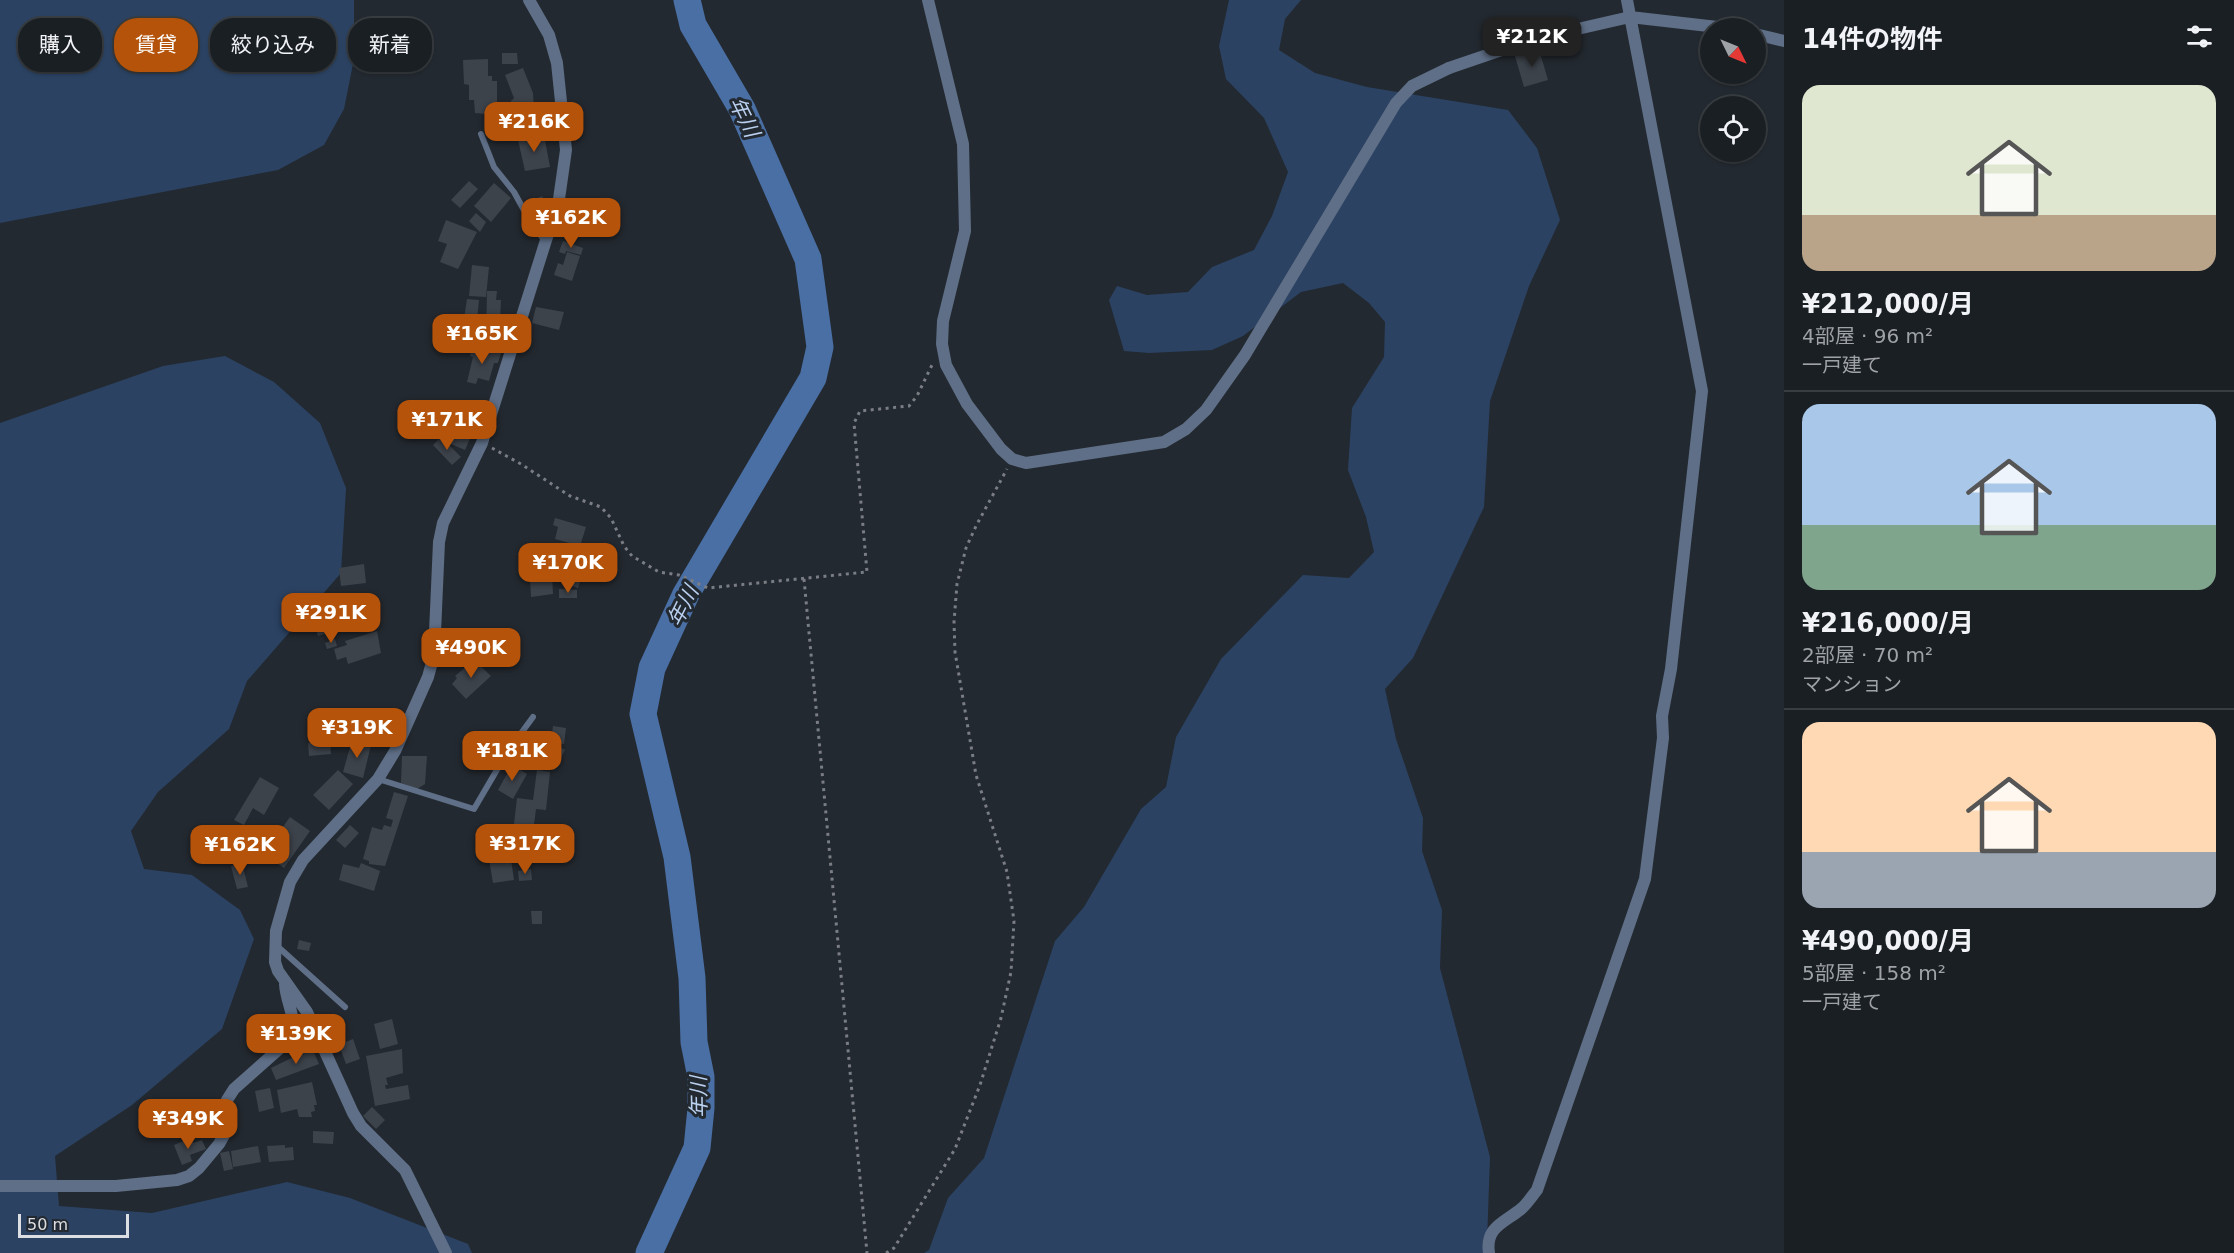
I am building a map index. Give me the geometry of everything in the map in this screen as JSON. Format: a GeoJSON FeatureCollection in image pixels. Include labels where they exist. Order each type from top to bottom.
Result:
{"type":"FeatureCollection","features":[{"type":"Feature","properties":{"kind":"street"},"geometry":{"type":"LineString","coordinates":[[446,1253],[405,1170],[361,1126],[352,1113],[307,1012],[285,984],[274,962],[275,944],[283,900],[290,882],[303,860],[378,779],[395,751],[429,677],[434,655],[439,542],[443,523],[482,443],[564,177],[564,122],[554,51],[549,35],[529,0]]}},
{"type":"Feature","properties":{"kind":"street"},"geometry":{"type":"LineString","coordinates":[[928,0],[963,144],[965,231],[944,321],[942,344],[946,365],[962,396],[1001,449],[1012,459],[1026,463],[1140,448],[1164,442],[1186,429],[1206,410],[1245,356],[1396,103],[1412,86],[1449,68],[1534,39],[1630,17],[1700,25]]}},
{"type":"Feature","properties":{"kind":"street"},"geometry":{"type":"LineString","coordinates":[[1489,1253],[1487,1243],[1494,1226],[1521,1208],[1537,1190],[1645,879],[1663,738],[1662,716],[1671,669],[1702,391],[1627,0]]}},
{"type":"Feature","properties":{"kind":"street"},"geometry":{"type":"LineString","coordinates":[[1766,37],[1784,41]]}},
{"type":"Feature","properties":{"kind":"street"},"geometry":{"type":"LineString","coordinates":[[0,1186],[116,1186],[167,1181],[189,1176],[219,1144],[224,1135],[227,1100],[234,1089],[288,1041],[292,1033],[295,1025],[286,1000],[285,984]]}},
{"type":"Feature","properties":{"kind":"lane"},"geometry":{"type":"LineString","coordinates":[[481,134],[494,167],[514,192],[531,223],[546,241]]}},
{"type":"Feature","properties":{"kind":"lane"},"geometry":{"type":"LineString","coordinates":[[378,779],[474,809],[508,751],[533,717]]}},
{"type":"Feature","properties":{"kind":"lane"},"geometry":{"type":"LineString","coordinates":[[275,944],[345,1007]]}},
{"type":"Feature","properties":{"kind":"path"},"geometry":{"type":"LineString","coordinates":[[482,443],[521,464],[564,493],[601,507],[611,518],[624,546],[632,556],[651,569],[679,575],[708,588],[867,572],[854,423],[860,411],[909,406],[917,396],[942,344]]}},
{"type":"Feature","properties":{"kind":"path"},"geometry":{"type":"LineString","coordinates":[[886,1253],[899,1240],[955,1149],[1001,1018],[1011,972],[1014,921],[1007,872],[976,775],[955,652],[954,622],[957,585],[966,548],[1012,459]]}},
{"type":"Feature","properties":{"kind":"path"},"geometry":{"type":"LineString","coordinates":[[804,579],[867,1253]]}},
{"type":"Feature","properties":{"kind":"shaded area"},"geometry":{"type":"Polygon","coordinates":[[[0,0],[354,0],[354,18],[348,18],[348,72],[351,72],[344,109],[324,145],[278,170],[0,223],[0,0]]]}},
{"type":"Feature","properties":{"kind":"shaded area"},"geometry":{"type":"Polygon","coordinates":[[[1229,0],[1301,0],[1285,19],[1279,50],[1315,73],[1367,87],[1508,110],[1537,148],[1560,220],[1529,286],[1490,401],[1484,507],[1413,658],[1385,689],[1396,739],[1423,818],[1422,851],[1442,910],[1440,968],[1490,1157],[1487,1242],[1483,1253],[924,1253],[929,1250],[948,1198],[984,1158],[1055,941],[1084,907],[1141,809],[1166,787],[1176,737],[1221,659],[1303,575],[1349,578],[1374,552],[1366,517],[1348,470],[1352,408],[1384,357],[1385,322],[1369,303],[1343,283],[1301,292],[1243,336],[1212,350],[1149,353],[1124,351],[1109,300],[1117,286],[1147,295],[1188,292],[1212,267],[1254,250],[1272,216],[1288,172],[1264,118],[1226,79],[1219,46],[1229,0]]]}},
{"type":"Feature","properties":{"kind":"shaded area"},"geometry":{"type":"Polygon","coordinates":[[[225,356],[274,382],[320,423],[346,488],[341,573],[247,681],[229,729],[158,792],[131,831],[144,869],[192,875],[240,910],[254,939],[222,1029],[132,1105],[55,1156],[59,1206],[152,1213],[287,1182],[350,1198],[468,1244],[472,1253],[0,1253],[0,423],[163,366],[225,356]]]}},
{"type":"Feature","properties":{"kind":"building"},"geometry":{"type":"Polygon","coordinates":[[[1539,49],[1548,80],[1524,87],[1515,56],[1539,49]]]}},
{"type":"Feature","properties":{"kind":"building"},"geometry":{"type":"Polygon","coordinates":[[[502,53],[517,53],[518,64],[502,64],[502,53]]]}},
{"type":"Feature","properties":{"kind":"building"},"geometry":{"type":"Polygon","coordinates":[[[488,59],[488,76],[492,76],[492,81],[497,81],[497,115],[475,113],[474,100],[469,100],[469,85],[464,84],[463,60],[488,59]]]}},
{"type":"Feature","properties":{"kind":"building"},"geometry":{"type":"Polygon","coordinates":[[[523,68],[533,93],[535,126],[514,128],[511,101],[514,98],[505,75],[523,68]]]}},
{"type":"Feature","properties":{"kind":"building"},"geometry":{"type":"Polygon","coordinates":[[[544,135],[550,167],[525,171],[518,140],[544,135]]]}},
{"type":"Feature","properties":{"kind":"building"},"geometry":{"type":"Polygon","coordinates":[[[469,181],[478,189],[460,208],[451,200],[469,181]]]}},
{"type":"Feature","properties":{"kind":"building"},"geometry":{"type":"Polygon","coordinates":[[[494,183],[511,198],[491,222],[474,206],[494,183]]]}},
{"type":"Feature","properties":{"kind":"building"},"geometry":{"type":"Polygon","coordinates":[[[542,196],[546,205],[532,212],[528,202],[542,196]]]}},
{"type":"Feature","properties":{"kind":"building"},"geometry":{"type":"Polygon","coordinates":[[[476,213],[486,222],[480,232],[469,221],[476,213]]]}},
{"type":"Feature","properties":{"kind":"building"},"geometry":{"type":"Polygon","coordinates":[[[446,220],[477,232],[458,269],[440,262],[447,244],[438,241],[446,220]]]}},
{"type":"Feature","properties":{"kind":"building"},"geometry":{"type":"Polygon","coordinates":[[[563,241],[583,248],[581,255],[566,251],[565,254],[559,252],[563,241]]]}},
{"type":"Feature","properties":{"kind":"building"},"geometry":{"type":"Polygon","coordinates":[[[567,252],[580,256],[572,281],[554,275],[558,263],[563,265],[567,252]]]}},
{"type":"Feature","properties":{"kind":"building"},"geometry":{"type":"Polygon","coordinates":[[[472,265],[489,267],[486,297],[469,296],[472,265]]]}},
{"type":"Feature","properties":{"kind":"building"},"geometry":{"type":"Polygon","coordinates":[[[487,291],[497,291],[496,300],[501,300],[499,344],[486,343],[487,291]]]}},
{"type":"Feature","properties":{"kind":"building"},"geometry":{"type":"Polygon","coordinates":[[[467,299],[479,300],[477,320],[464,319],[467,299]]]}},
{"type":"Feature","properties":{"kind":"building"},"geometry":{"type":"Polygon","coordinates":[[[536,307],[564,312],[559,330],[532,323],[536,307]]]}},
{"type":"Feature","properties":{"kind":"building"},"geometry":{"type":"Polygon","coordinates":[[[472,348],[501,353],[498,363],[494,363],[489,381],[478,378],[476,384],[467,382],[473,357],[470,356],[472,348]]]}},
{"type":"Feature","properties":{"kind":"building"},"geometry":{"type":"Polygon","coordinates":[[[436,409],[445,411],[442,422],[437,422],[434,431],[422,428],[425,417],[434,413],[436,409]]]}},
{"type":"Feature","properties":{"kind":"building"},"geometry":{"type":"Polygon","coordinates":[[[460,418],[476,425],[465,450],[451,444],[453,440],[450,439],[460,418]]]}},
{"type":"Feature","properties":{"kind":"building"},"geometry":{"type":"Polygon","coordinates":[[[439,439],[443,439],[461,457],[452,465],[433,445],[439,439]]]}},
{"type":"Feature","properties":{"kind":"building"},"geometry":{"type":"Polygon","coordinates":[[[555,518],[586,527],[580,546],[555,539],[558,527],[553,525],[555,518]]]}},
{"type":"Feature","properties":{"kind":"building"},"geometry":{"type":"Polygon","coordinates":[[[565,547],[589,556],[578,588],[560,581],[565,566],[561,564],[563,559],[561,559],[565,547]]]}},
{"type":"Feature","properties":{"kind":"building"},"geometry":{"type":"Polygon","coordinates":[[[364,564],[366,583],[341,586],[339,568],[364,564]]]}},
{"type":"Feature","properties":{"kind":"building"},"geometry":{"type":"Polygon","coordinates":[[[522,568],[537,568],[537,575],[552,574],[553,594],[531,597],[530,579],[523,580],[522,568]]]}},
{"type":"Feature","properties":{"kind":"building"},"geometry":{"type":"Polygon","coordinates":[[[559,589],[577,590],[577,598],[559,598],[559,589]]]}},
{"type":"Feature","properties":{"kind":"building"},"geometry":{"type":"Polygon","coordinates":[[[328,614],[334,631],[318,636],[313,620],[328,614]]]}},
{"type":"Feature","properties":{"kind":"building"},"geometry":{"type":"Polygon","coordinates":[[[377,631],[381,653],[348,664],[346,657],[337,660],[334,649],[347,645],[345,641],[377,631]]]}},
{"type":"Feature","properties":{"kind":"building"},"geometry":{"type":"Polygon","coordinates":[[[335,639],[337,646],[327,649],[325,643],[335,639]]]}},
{"type":"Feature","properties":{"kind":"building"},"geometry":{"type":"Polygon","coordinates":[[[474,660],[491,676],[466,699],[452,684],[457,678],[455,676],[474,660]]]}},
{"type":"Feature","properties":{"kind":"building"},"geometry":{"type":"Polygon","coordinates":[[[553,726],[566,728],[564,744],[551,742],[553,726]]]}},
{"type":"Feature","properties":{"kind":"building"},"geometry":{"type":"Polygon","coordinates":[[[352,740],[371,745],[363,778],[343,772],[352,740]]]}},
{"type":"Feature","properties":{"kind":"building"},"geometry":{"type":"Polygon","coordinates":[[[330,741],[331,754],[309,756],[308,743],[330,741]]]}},
{"type":"Feature","properties":{"kind":"building"},"geometry":{"type":"Polygon","coordinates":[[[555,744],[565,750],[559,761],[549,755],[555,744]]]}},
{"type":"Feature","properties":{"kind":"building"},"geometry":{"type":"Polygon","coordinates":[[[402,756],[427,756],[425,784],[417,789],[401,783],[402,756]]]}},
{"type":"Feature","properties":{"kind":"building"},"geometry":{"type":"Polygon","coordinates":[[[512,765],[527,774],[513,799],[498,790],[512,765]]]}},
{"type":"Feature","properties":{"kind":"building"},"geometry":{"type":"Polygon","coordinates":[[[338,770],[353,784],[329,810],[313,795],[338,770]]]}},
{"type":"Feature","properties":{"kind":"building"},"geometry":{"type":"Polygon","coordinates":[[[537,770],[550,772],[546,810],[536,809],[532,840],[518,838],[518,842],[512,841],[517,798],[533,800],[537,770]]]}},
{"type":"Feature","properties":{"kind":"building"},"geometry":{"type":"Polygon","coordinates":[[[260,777],[279,788],[264,815],[253,808],[244,825],[234,820],[260,777]]]}},
{"type":"Feature","properties":{"kind":"building"},"geometry":{"type":"Polygon","coordinates":[[[394,792],[408,796],[385,866],[369,864],[369,861],[363,859],[372,827],[382,830],[384,825],[391,827],[393,820],[386,818],[394,792]]]}},
{"type":"Feature","properties":{"kind":"building"},"geometry":{"type":"Polygon","coordinates":[[[290,817],[310,831],[284,868],[268,857],[274,849],[269,846],[290,817]]]}},
{"type":"Feature","properties":{"kind":"building"},"geometry":{"type":"Polygon","coordinates":[[[350,825],[359,833],[345,848],[336,840],[350,825]]]}},
{"type":"Feature","properties":{"kind":"building"},"geometry":{"type":"Polygon","coordinates":[[[225,835],[248,840],[243,861],[220,856],[225,835]]]}},
{"type":"Feature","properties":{"kind":"building"},"geometry":{"type":"Polygon","coordinates":[[[494,838],[500,838],[501,847],[509,846],[514,880],[493,883],[486,842],[494,841],[494,838]]]}},
{"type":"Feature","properties":{"kind":"building"},"geometry":{"type":"Polygon","coordinates":[[[519,844],[532,846],[529,862],[517,860],[519,844]]]}},
{"type":"Feature","properties":{"kind":"building"},"geometry":{"type":"Polygon","coordinates":[[[242,863],[248,887],[237,889],[231,866],[242,863]]]}},
{"type":"Feature","properties":{"kind":"building"},"geometry":{"type":"Polygon","coordinates":[[[361,863],[380,871],[374,891],[339,880],[343,864],[359,868],[361,863]]]}},
{"type":"Feature","properties":{"kind":"building"},"geometry":{"type":"Polygon","coordinates":[[[531,869],[532,880],[519,881],[518,871],[531,869]]]}},
{"type":"Feature","properties":{"kind":"building"},"geometry":{"type":"Polygon","coordinates":[[[531,911],[542,911],[542,924],[532,924],[531,911]]]}},
{"type":"Feature","properties":{"kind":"building"},"geometry":{"type":"Polygon","coordinates":[[[299,940],[311,943],[309,951],[297,949],[299,940]]]}},
{"type":"Feature","properties":{"kind":"building"},"geometry":{"type":"Polygon","coordinates":[[[392,1019],[398,1044],[380,1049],[374,1024],[392,1019]]]}},
{"type":"Feature","properties":{"kind":"building"},"geometry":{"type":"Polygon","coordinates":[[[353,1039],[360,1059],[346,1064],[339,1045],[353,1039]]]}},
{"type":"Feature","properties":{"kind":"building"},"geometry":{"type":"Polygon","coordinates":[[[312,1048],[319,1064],[276,1080],[271,1068],[312,1048]]]}},
{"type":"Feature","properties":{"kind":"building"},"geometry":{"type":"Polygon","coordinates":[[[402,1049],[403,1073],[386,1078],[388,1085],[385,1085],[386,1089],[408,1085],[410,1099],[375,1106],[366,1056],[402,1049]]]}},
{"type":"Feature","properties":{"kind":"building"},"geometry":{"type":"Polygon","coordinates":[[[312,1082],[317,1105],[314,1105],[315,1111],[311,1112],[312,1117],[299,1117],[297,1109],[281,1113],[277,1090],[312,1082]]]}},
{"type":"Feature","properties":{"kind":"building"},"geometry":{"type":"Polygon","coordinates":[[[270,1088],[274,1108],[259,1112],[255,1091],[270,1088]]]}},
{"type":"Feature","properties":{"kind":"building"},"geometry":{"type":"Polygon","coordinates":[[[196,1106],[200,1118],[177,1126],[173,1115],[196,1106]]]}},
{"type":"Feature","properties":{"kind":"building"},"geometry":{"type":"Polygon","coordinates":[[[372,1107],[385,1120],[376,1129],[363,1116],[372,1107]]]}},
{"type":"Feature","properties":{"kind":"building"},"geometry":{"type":"Polygon","coordinates":[[[313,1131],[334,1132],[333,1144],[313,1143],[313,1131]]]}},
{"type":"Feature","properties":{"kind":"building"},"geometry":{"type":"Polygon","coordinates":[[[191,1138],[193,1143],[202,1140],[206,1149],[190,1155],[192,1161],[182,1165],[174,1145],[191,1138]]]}},
{"type":"Feature","properties":{"kind":"building"},"geometry":{"type":"Polygon","coordinates":[[[285,1145],[285,1148],[293,1147],[294,1160],[269,1162],[267,1146],[285,1145]]]}},
{"type":"Feature","properties":{"kind":"building"},"geometry":{"type":"Polygon","coordinates":[[[258,1146],[261,1162],[233,1167],[231,1151],[258,1146]]]}},
{"type":"Feature","properties":{"kind":"building"},"geometry":{"type":"Polygon","coordinates":[[[229,1151],[233,1169],[224,1171],[220,1153],[229,1151]]]}},
{"type":"Feature","properties":{"kind":"waterway","name":"年川"},"geometry":{"type":"LineString","coordinates":[[649,1253],[697,1148],[701,1077],[694,1042],[692,978],[677,857],[643,714],[652,668],[686,594],[813,378],[820,347],[808,259],[742,109],[693,25],[687,0]]}}]}
